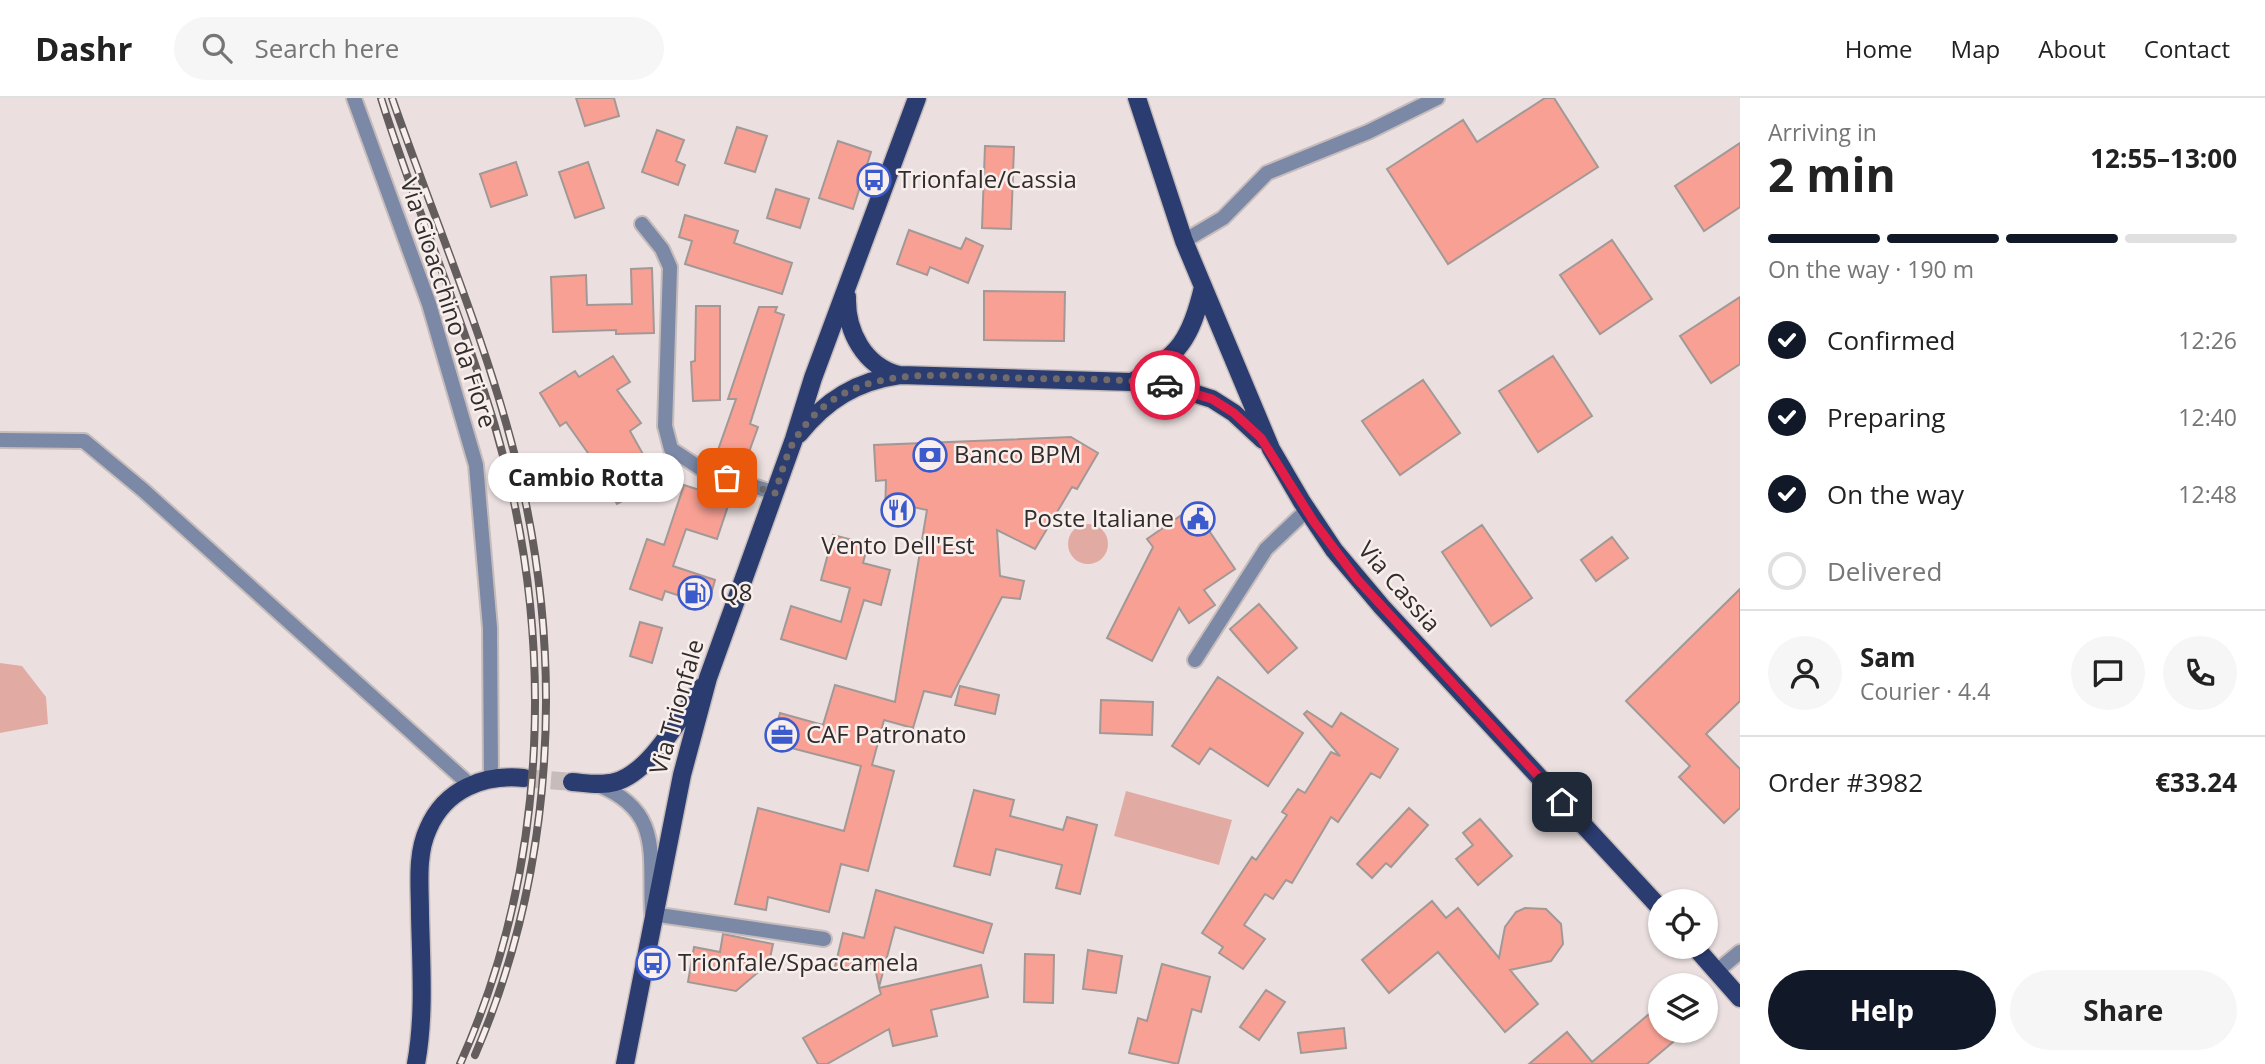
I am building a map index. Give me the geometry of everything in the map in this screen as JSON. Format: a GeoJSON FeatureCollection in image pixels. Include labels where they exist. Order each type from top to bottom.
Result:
{"type":"FeatureCollection","features":[{"type":"Feature","properties":{"kind":"main road","name":"Via Trionfale"},"geometry":{"type":"LineString","coordinates":[[625,1064],[652,914],[682,775],[709,678],[813,378],[917,98]]}},
{"type":"Feature","properties":{"kind":"main road","name":"Via Cassia"},"geometry":{"type":"LineString","coordinates":[[1138,98],[1184,241],[1271,449],[1307,510],[1334,550],[1382,607],[1648,895]]}},
{"type":"Feature","properties":{"kind":"main road"},"geometry":{"type":"LineString","coordinates":[[1132,382],[1160,366],[1187,338],[1203,286]]}},
{"type":"Feature","properties":{"kind":"main road"},"geometry":{"type":"LineString","coordinates":[[847,290],[848,312],[861,349],[876,365],[900,375]]}},
{"type":"Feature","properties":{"kind":"main road"},"geometry":{"type":"LineString","coordinates":[[794,439],[821,409],[846,391],[870,381],[900,375],[1132,382],[1180,388],[1212,399],[1248,424],[1271,449]]}},
{"type":"Feature","properties":{"kind":"main road"},"geometry":{"type":"LineString","coordinates":[[572,782],[596,784],[624,779],[638,771],[709,678]]}},
{"type":"Feature","properties":{"kind":"main road"},"geometry":{"type":"LineString","coordinates":[[416,1064],[422,1020],[420,864],[423,844],[436,815],[448,800],[470,785],[491,778],[524,778]]}},
{"type":"Feature","properties":{"kind":"main road"},"geometry":{"type":"LineString","coordinates":[[1706,959],[1740,998]]}},
{"type":"Feature","properties":{"kind":"street","name":"Via Gioacchino da Fiore"},"geometry":{"type":"LineString","coordinates":[[354,98],[429,304],[475,465],[490,628],[491,778]]}},
{"type":"Feature","properties":{"kind":"street"},"geometry":{"type":"LineString","coordinates":[[1184,241],[1223,218],[1267,173],[1368,132],[1437,98]]}},
{"type":"Feature","properties":{"kind":"street"},"geometry":{"type":"LineString","coordinates":[[642,224],[663,249],[670,267],[665,426],[671,449],[703,470],[775,493]]}},
{"type":"Feature","properties":{"kind":"street"},"geometry":{"type":"LineString","coordinates":[[0,440],[84,441],[153,499],[470,785]]}},
{"type":"Feature","properties":{"kind":"street"},"geometry":{"type":"LineString","coordinates":[[1195,660],[1266,550],[1307,510]]}},
{"type":"Feature","properties":{"kind":"street"},"geometry":{"type":"LineString","coordinates":[[596,784],[625,799],[646,823],[652,914],[824,939]]}},
{"type":"Feature","properties":{"kind":"street"},"geometry":{"type":"LineString","coordinates":[[1717,971],[1740,952]]}},
{"type":"Feature","properties":{"kind":"shaded area"},"geometry":{"type":"Polygon","coordinates":[[[1088,524],[1096,525],[1102,530],[1107,536],[1107,552],[1102,558],[1096,563],[1088,564],[1080,563],[1074,558],[1069,552],[1068,544],[1069,536],[1074,530],[1080,525],[1088,524]]]}},
{"type":"Feature","properties":{"kind":"shaded area"},"geometry":{"type":"Polygon","coordinates":[[[0,663],[22,666],[46,697],[48,724],[0,733],[0,663]]]}},
{"type":"Feature","properties":{"kind":"shaded area"},"geometry":{"type":"Polygon","coordinates":[[[1126,791],[1232,820],[1219,865],[1114,836],[1126,791]]]}},
{"type":"Feature","properties":{"kind":"building"},"geometry":{"type":"Polygon","coordinates":[[[576,98],[614,98],[619,116],[585,126],[576,98]]]}},
{"type":"Feature","properties":{"kind":"building"},"geometry":{"type":"Polygon","coordinates":[[[1545,98],[1554,98],[1598,167],[1448,264],[1387,169],[1463,120],[1477,142],[1545,98]]]}},
{"type":"Feature","properties":{"kind":"building"},"geometry":{"type":"Polygon","coordinates":[[[737,127],[767,136],[755,172],[725,163],[737,127]]]}},
{"type":"Feature","properties":{"kind":"building"},"geometry":{"type":"Polygon","coordinates":[[[657,130],[684,140],[676,161],[685,165],[678,185],[642,172],[657,130]]]}},
{"type":"Feature","properties":{"kind":"building"},"geometry":{"type":"Polygon","coordinates":[[[838,141],[871,152],[853,209],[819,198],[838,141]]]}},
{"type":"Feature","properties":{"kind":"building"},"geometry":{"type":"Polygon","coordinates":[[[1740,143],[1740,207],[1704,231],[1675,186],[1740,143]]]}},
{"type":"Feature","properties":{"kind":"building"},"geometry":{"type":"Polygon","coordinates":[[[985,146],[1014,147],[1011,229],[982,228],[985,146]]]}},
{"type":"Feature","properties":{"kind":"building"},"geometry":{"type":"Polygon","coordinates":[[[516,162],[527,195],[491,207],[480,174],[516,162]]]}},
{"type":"Feature","properties":{"kind":"building"},"geometry":{"type":"Polygon","coordinates":[[[588,162],[604,208],[575,218],[559,172],[588,162]]]}},
{"type":"Feature","properties":{"kind":"building"},"geometry":{"type":"Polygon","coordinates":[[[776,189],[809,199],[800,228],[767,218],[776,189]]]}},
{"type":"Feature","properties":{"kind":"building"},"geometry":{"type":"Polygon","coordinates":[[[685,215],[738,231],[734,243],[792,263],[782,294],[685,264],[692,241],[679,237],[685,215]]]}},
{"type":"Feature","properties":{"kind":"building"},"geometry":{"type":"Polygon","coordinates":[[[909,230],[961,249],[966,238],[983,246],[968,283],[930,267],[927,275],[897,264],[909,230]]]}},
{"type":"Feature","properties":{"kind":"building"},"geometry":{"type":"Polygon","coordinates":[[[1612,240],[1652,299],[1600,334],[1560,275],[1612,240]]]}},
{"type":"Feature","properties":{"kind":"building"},"geometry":{"type":"Polygon","coordinates":[[[652,268],[654,333],[616,334],[616,330],[553,332],[551,277],[586,275],[587,305],[632,304],[631,269],[652,268]]]}},
{"type":"Feature","properties":{"kind":"building"},"geometry":{"type":"Polygon","coordinates":[[[984,291],[1065,292],[1064,341],[984,340],[984,291]]]}},
{"type":"Feature","properties":{"kind":"building"},"geometry":{"type":"Polygon","coordinates":[[[1740,297],[1740,364],[1711,383],[1680,336],[1740,297]]]}},
{"type":"Feature","properties":{"kind":"building"},"geometry":{"type":"Polygon","coordinates":[[[696,306],[720,306],[720,400],[693,401],[691,362],[695,361],[696,306]]]}},
{"type":"Feature","properties":{"kind":"building"},"geometry":{"type":"Polygon","coordinates":[[[759,307],[777,307],[775,312],[784,315],[750,424],[758,427],[745,463],[717,453],[736,399],[728,399],[759,307]]]}},
{"type":"Feature","properties":{"kind":"building"},"geometry":{"type":"Polygon","coordinates":[[[613,356],[630,382],[617,390],[641,423],[630,431],[658,481],[617,504],[602,478],[605,477],[566,422],[560,426],[540,393],[575,371],[579,377],[613,356]]]}},
{"type":"Feature","properties":{"kind":"building"},"geometry":{"type":"Polygon","coordinates":[[[1553,356],[1592,416],[1538,452],[1499,391],[1553,356]]]}},
{"type":"Feature","properties":{"kind":"building"},"geometry":{"type":"Polygon","coordinates":[[[1423,380],[1460,433],[1400,475],[1362,421],[1423,380]]]}},
{"type":"Feature","properties":{"kind":"building"},"geometry":{"type":"Polygon","coordinates":[[[1071,437],[1098,453],[1077,489],[1072,487],[1035,549],[997,530],[1000,576],[1024,581],[1020,599],[1002,597],[951,697],[924,691],[913,728],[884,720],[872,765],[894,771],[868,871],[841,864],[829,912],[768,897],[766,910],[735,904],[758,808],[844,831],[861,766],[772,743],[780,713],[823,725],[835,685],[895,702],[927,510],[908,506],[903,524],[885,515],[886,480],[876,481],[874,445],[1071,437]]]}},
{"type":"Feature","properties":{"kind":"building"},"geometry":{"type":"Polygon","coordinates":[[[684,485],[730,500],[717,539],[686,529],[673,566],[715,580],[708,605],[665,591],[662,600],[630,589],[647,539],[664,545],[684,485]]]}},
{"type":"Feature","properties":{"kind":"building"},"geometry":{"type":"Polygon","coordinates":[[[1193,507],[1235,569],[1204,590],[1215,605],[1189,623],[1179,608],[1152,661],[1107,638],[1153,547],[1147,539],[1193,507]]]}},
{"type":"Feature","properties":{"kind":"building"},"geometry":{"type":"Polygon","coordinates":[[[1482,525],[1532,598],[1491,626],[1442,552],[1482,525]]]}},
{"type":"Feature","properties":{"kind":"building"},"geometry":{"type":"Polygon","coordinates":[[[833,535],[868,544],[863,563],[890,570],[881,605],[864,600],[846,659],[781,639],[791,606],[841,622],[850,588],[821,580],[833,535]]]}},
{"type":"Feature","properties":{"kind":"building"},"geometry":{"type":"Polygon","coordinates":[[[1612,537],[1628,558],[1596,581],[1581,560],[1612,537]]]}},
{"type":"Feature","properties":{"kind":"building"},"geometry":{"type":"Polygon","coordinates":[[[1740,589],[1740,701],[1706,734],[1740,769],[1740,808],[1724,823],[1679,777],[1690,766],[1626,701],[1740,589]]]}},
{"type":"Feature","properties":{"kind":"building"},"geometry":{"type":"Polygon","coordinates":[[[1259,604],[1297,648],[1268,673],[1230,629],[1259,604]]]}},
{"type":"Feature","properties":{"kind":"building"},"geometry":{"type":"Polygon","coordinates":[[[640,622],[662,628],[652,663],[630,656],[640,622]]]}},
{"type":"Feature","properties":{"kind":"building"},"geometry":{"type":"Polygon","coordinates":[[[1218,677],[1303,733],[1268,786],[1210,748],[1199,764],[1172,746],[1218,677]]]}},
{"type":"Feature","properties":{"kind":"building"},"geometry":{"type":"Polygon","coordinates":[[[960,686],[999,695],[995,714],[955,705],[960,686]]]}},
{"type":"Feature","properties":{"kind":"building"},"geometry":{"type":"Polygon","coordinates":[[[1101,700],[1153,702],[1152,735],[1100,733],[1101,700]]]}},
{"type":"Feature","properties":{"kind":"building"},"geometry":{"type":"Polygon","coordinates":[[[1307,711],[1332,727],[1341,713],[1398,749],[1380,778],[1371,773],[1338,822],[1331,817],[1292,883],[1286,880],[1273,899],[1265,894],[1244,925],[1265,939],[1243,969],[1219,953],[1223,947],[1202,933],[1252,857],[1256,860],[1287,815],[1282,812],[1298,789],[1305,793],[1331,752],[1340,756],[1304,714],[1307,711]]]}},
{"type":"Feature","properties":{"kind":"building"},"geometry":{"type":"Polygon","coordinates":[[[974,790],[1014,800],[1010,816],[1063,830],[1067,817],[1097,825],[1080,894],[1056,888],[1062,865],[996,849],[990,875],[954,866],[974,790]]]}},
{"type":"Feature","properties":{"kind":"building"},"geometry":{"type":"Polygon","coordinates":[[[1409,808],[1428,825],[1391,867],[1386,863],[1372,878],[1357,864],[1409,808]]]}},
{"type":"Feature","properties":{"kind":"building"},"geometry":{"type":"Polygon","coordinates":[[[1480,819],[1512,856],[1478,885],[1456,859],[1473,845],[1463,833],[1480,819]]]}},
{"type":"Feature","properties":{"kind":"building"},"geometry":{"type":"Polygon","coordinates":[[[876,890],[992,924],[983,953],[895,927],[879,987],[874,963],[834,971],[843,933],[864,938],[876,890]]]}},
{"type":"Feature","properties":{"kind":"building"},"geometry":{"type":"Polygon","coordinates":[[[1432,901],[1446,918],[1458,908],[1499,958],[1505,927],[1516,912],[1525,908],[1546,909],[1561,924],[1563,944],[1551,961],[1510,970],[1538,1004],[1505,1032],[1438,952],[1389,993],[1362,960],[1432,901]]]}},
{"type":"Feature","properties":{"kind":"building"},"geometry":{"type":"Polygon","coordinates":[[[723,934],[773,944],[769,963],[736,991],[688,982],[694,947],[720,952],[723,934]]]}},
{"type":"Feature","properties":{"kind":"building"},"geometry":{"type":"Polygon","coordinates":[[[1088,950],[1122,956],[1116,993],[1083,989],[1088,950]]]}},
{"type":"Feature","properties":{"kind":"building"},"geometry":{"type":"Polygon","coordinates":[[[1025,954],[1054,955],[1053,1003],[1024,1002],[1025,954]]]}},
{"type":"Feature","properties":{"kind":"building"},"geometry":{"type":"Polygon","coordinates":[[[1162,964],[1210,977],[1201,1012],[1192,1009],[1178,1064],[1129,1053],[1138,1018],[1147,1021],[1162,964]]]}},
{"type":"Feature","properties":{"kind":"building"},"geometry":{"type":"Polygon","coordinates":[[[981,965],[988,997],[931,1010],[937,1036],[893,1046],[889,1029],[827,1064],[818,1064],[803,1038],[881,994],[879,988],[981,965]]]}},
{"type":"Feature","properties":{"kind":"building"},"geometry":{"type":"Polygon","coordinates":[[[1266,990],[1285,1002],[1259,1040],[1240,1027],[1266,990]]]}},
{"type":"Feature","properties":{"kind":"building"},"geometry":{"type":"Polygon","coordinates":[[[1648,1015],[1648,1043],[1672,1043],[1647,1064],[1529,1064],[1567,1032],[1592,1062],[1648,1015]]]}},
{"type":"Feature","properties":{"kind":"building"},"geometry":{"type":"Polygon","coordinates":[[[1344,1028],[1346,1048],[1301,1053],[1298,1033],[1344,1028]]]}},
{"type":"Feature","properties":{"kind":"tunnel"},"geometry":{"type":"LineString","coordinates":[[524,778],[572,782]]}},
{"type":"Feature","properties":{"kind":"railway"},"geometry":{"type":"LineString","coordinates":[[381,98],[494,423],[514,502],[527,583],[534,665],[534,747],[527,828],[512,908],[490,987],[460,1064]]}},
{"type":"Feature","properties":{"kind":"railway"},"geometry":{"type":"LineString","coordinates":[[392,98],[475,325],[504,417],[532,538],[542,612],[546,688],[544,763],[536,838],[522,912],[502,984],[475,1055]]}},
{"type":"Feature","properties":{"kind":"way so far"},"geometry":{"type":"LineString","coordinates":[[727,478],[775,493],[794,439],[821,409],[846,391],[885,377],[900,375],[1165,385]]}},
{"type":"Feature","properties":{"kind":"place","name":"Trionfale/Cassia"},"geometry":{"type":"Point","coordinates":[874,180]}},
{"type":"Feature","properties":{"kind":"place","name":"Banco BPM"},"geometry":{"type":"Point","coordinates":[930,455]}},
{"type":"Feature","properties":{"kind":"place","name":"Cambio Rotta"},"geometry":{"type":"Point","coordinates":[727,478]}},
{"type":"Feature","properties":{"kind":"place","name":"Vento Dell'Est"},"geometry":{"type":"Point","coordinates":[898,510]}},
{"type":"Feature","properties":{"kind":"place","name":"Poste Italiane"},"geometry":{"type":"Point","coordinates":[1198,519]}},
{"type":"Feature","properties":{"kind":"place","name":"Q8"},"geometry":{"type":"Point","coordinates":[695,593]}},
{"type":"Feature","properties":{"kind":"place","name":"CAF Patronato"},"geometry":{"type":"Point","coordinates":[782,735]}},
{"type":"Feature","properties":{"kind":"place","name":"Trionfale/Spaccamela"},"geometry":{"type":"Point","coordinates":[653,963]}},
{"type":"Feature","properties":{"kind":"route"},"geometry":{"type":"LineString","coordinates":[[1165,385],[1212,399],[1248,424],[1271,449],[1314,522],[1357,579],[1562,802]]}}]}
